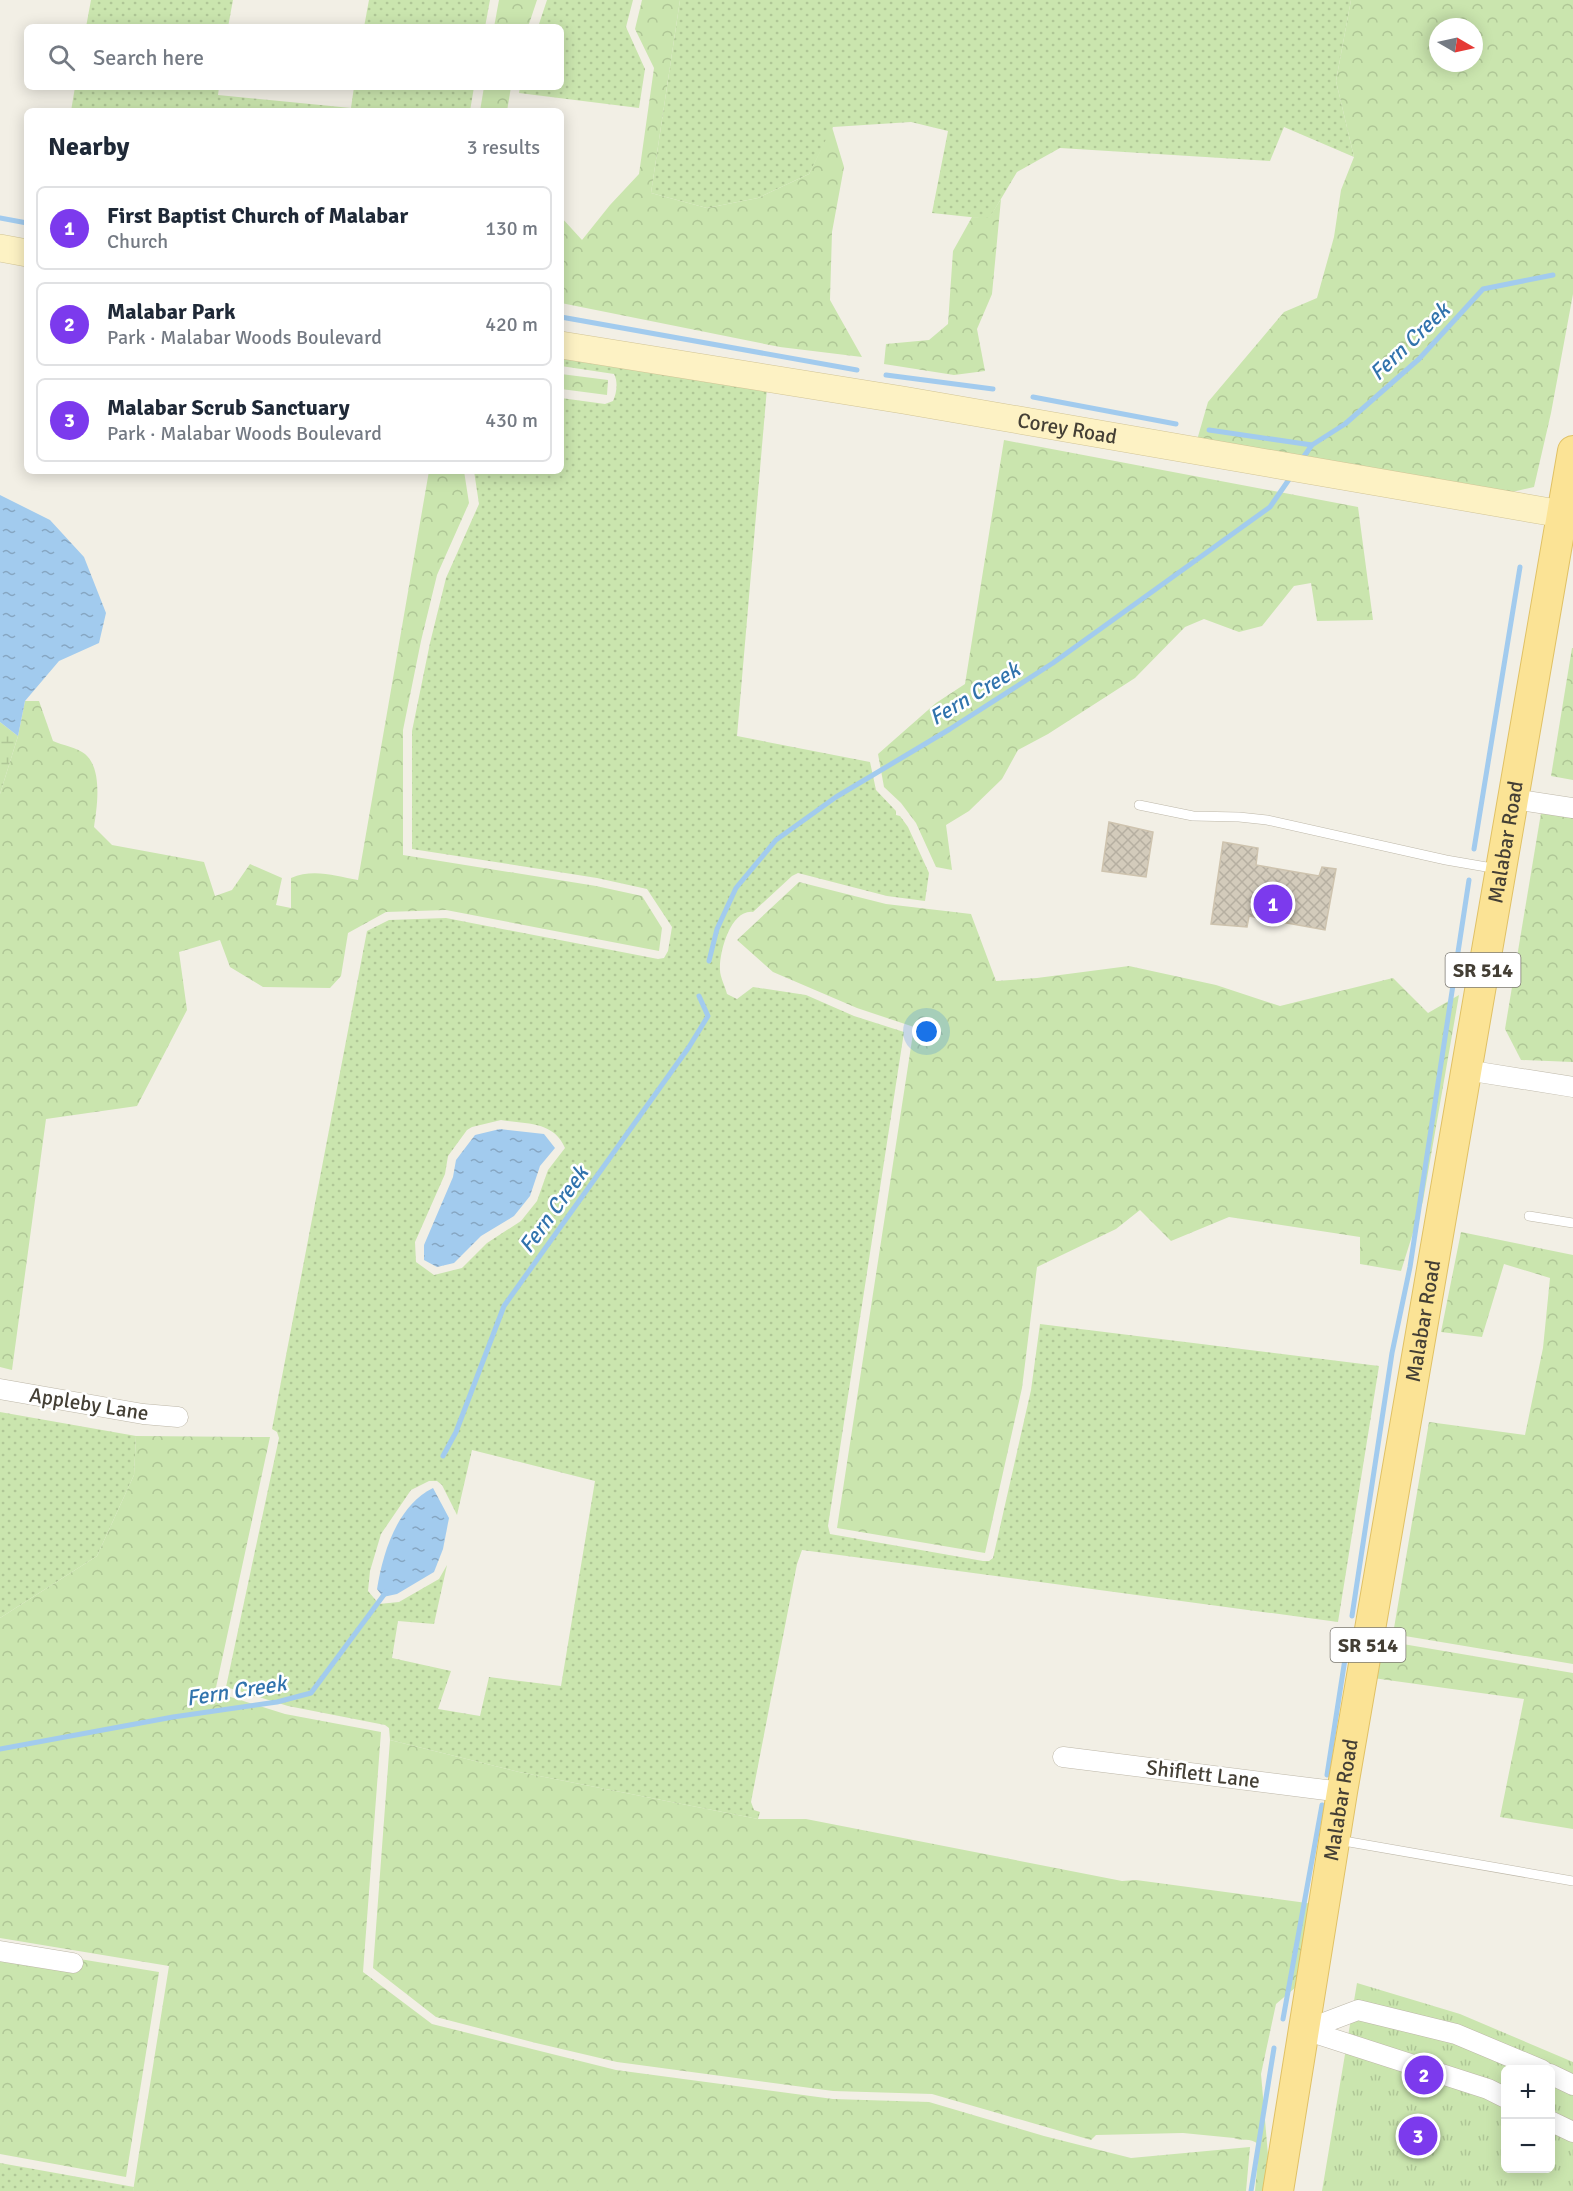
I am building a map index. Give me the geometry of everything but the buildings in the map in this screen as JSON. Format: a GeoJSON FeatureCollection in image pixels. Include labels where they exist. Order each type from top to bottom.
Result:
{"type":"FeatureCollection","features":[{"type":"Feature","properties":{"kind":"main road","name":"Malabar Road"},"geometry":{"type":"LineString","coordinates":[[1278,2191],[1342,1792],[1500,869],[1568,515],[1573,451]]}},
{"type":"Feature","properties":{"kind":"street"},"geometry":{"type":"LineString","coordinates":[[0,248],[24,252]]}},
{"type":"Feature","properties":{"kind":"street","name":"Corey Road"},"geometry":{"type":"LineString","coordinates":[[564,345],[903,400],[1568,515]]}},
{"type":"Feature","properties":{"kind":"street"},"geometry":{"type":"LineString","coordinates":[[1513,799],[1573,808]]}},
{"type":"Feature","properties":{"kind":"street"},"geometry":{"type":"LineString","coordinates":[[1466,1070],[1573,1087]]}},
{"type":"Feature","properties":{"kind":"street","name":"Appleby Lane"},"geometry":{"type":"LineString","coordinates":[[0,1389],[143,1414],[178,1417]]}},
{"type":"Feature","properties":{"kind":"street","name":"Shiflett Lane"},"geometry":{"type":"LineString","coordinates":[[1063,1757],[1342,1792]]}},
{"type":"Feature","properties":{"kind":"street"},"geometry":{"type":"LineString","coordinates":[[0,1951],[73,1963]]}},
{"type":"Feature","properties":{"kind":"street"},"geometry":{"type":"LineString","coordinates":[[1305,2030],[1358,2010],[1456,2034],[1530,2065]]}},
{"type":"Feature","properties":{"kind":"street"},"geometry":{"type":"LineString","coordinates":[[1305,2030],[1488,2089],[1501,2096]]}},
{"type":"Feature","properties":{"kind":"street"},"geometry":{"type":"LineString","coordinates":[[1555,2076],[1573,2085]]}},
{"type":"Feature","properties":{"kind":"street"},"geometry":{"type":"LineString","coordinates":[[1555,2123],[1573,2132]]}},
{"type":"Feature","properties":{"kind":"lane"},"geometry":{"type":"LineString","coordinates":[[1139,805],[1193,816],[1239,816],[1267,820],[1446,860],[1500,869]]}},
{"type":"Feature","properties":{"kind":"lane"},"geometry":{"type":"LineString","coordinates":[[1529,1216],[1573,1223]]}},
{"type":"Feature","properties":{"kind":"lane"},"geometry":{"type":"LineString","coordinates":[[1336,1839],[1573,1881]]}},
{"type":"Feature","properties":{"kind":"green space"},"geometry":{"type":"Polygon","coordinates":[[[91,0],[233,0],[229,24],[87,24],[91,0]]]}},
{"type":"Feature","properties":{"kind":"green space"},"geometry":{"type":"Polygon","coordinates":[[[369,0],[490,0],[486,24],[365,24],[369,0]]]}},
{"type":"Feature","properties":{"kind":"green space"},"geometry":{"type":"Polygon","coordinates":[[[499,0],[537,0],[529,24],[495,24],[499,0]]]}},
{"type":"Feature","properties":{"kind":"green space"},"geometry":{"type":"Polygon","coordinates":[[[547,0],[633,0],[626,27],[645,69],[639,108],[519,93],[520,90],[564,90],[564,24],[539,24],[547,0]]]}},
{"type":"Feature","properties":{"kind":"green space"},"geometry":{"type":"Polygon","coordinates":[[[642,0],[680,0],[651,193],[707,208],[758,198],[809,174],[832,127],[844,167],[832,232],[830,300],[862,357],[780,347],[564,304],[564,220],[582,240],[639,174],[654,68],[635,29],[642,0]]]}},
{"type":"Feature","properties":{"kind":"green space"},"geometry":{"type":"Polygon","coordinates":[[[680,0],[1351,0],[1336,81],[1354,157],[1284,127],[1270,161],[1060,148],[1017,172],[989,219],[932,213],[948,131],[911,122],[833,127],[809,174],[758,198],[707,208],[651,193],[680,0]]]}},
{"type":"Feature","properties":{"kind":"green space"},"geometry":{"type":"Polygon","coordinates":[[[1351,0],[1573,0],[1573,294],[1551,413],[1534,487],[1508,493],[1197,440],[1208,402],[1284,312],[1317,298],[1334,237],[1341,190],[1354,157],[1336,81],[1351,0]]]}},
{"type":"Feature","properties":{"kind":"green space"},"geometry":{"type":"Polygon","coordinates":[[[74,90],[219,90],[218,95],[351,108],[72,108],[74,90]]]}},
{"type":"Feature","properties":{"kind":"green space"},"geometry":{"type":"Polygon","coordinates":[[[354,90],[474,90],[470,108],[351,108],[354,90]]]}},
{"type":"Feature","properties":{"kind":"green space"},"geometry":{"type":"Polygon","coordinates":[[[484,90],[510,90],[508,108],[480,108],[484,90]]]}},
{"type":"Feature","properties":{"kind":"green space"},"geometry":{"type":"Polygon","coordinates":[[[1001,199],[992,294],[977,329],[985,371],[954,375],[884,364],[886,344],[929,340],[948,324],[953,251],[972,217],[989,218],[1001,199]]]}},
{"type":"Feature","properties":{"kind":"green space"},"geometry":{"type":"Polygon","coordinates":[[[564,354],[767,388],[737,736],[870,762],[876,790],[908,827],[929,873],[925,901],[887,896],[798,873],[753,912],[738,917],[724,943],[720,962],[721,976],[727,994],[737,999],[753,987],[806,995],[854,1016],[904,1032],[828,1526],[830,1534],[983,1561],[993,1558],[1031,1390],[1040,1324],[1379,1366],[1338,1622],[802,1550],[797,1564],[751,1802],[754,1810],[760,1812],[758,1819],[519,1772],[390,1740],[389,1728],[385,1725],[288,1706],[226,1687],[279,1438],[277,1432],[272,1429],[367,931],[389,920],[446,918],[658,959],[664,958],[668,951],[672,927],[647,889],[597,878],[412,849],[412,731],[446,578],[479,504],[474,474],[564,474],[564,398],[605,404],[613,401],[616,391],[614,374],[564,366],[564,354]],[[501,1120],[472,1127],[467,1130],[448,1156],[445,1174],[415,1242],[416,1262],[434,1275],[462,1268],[487,1243],[521,1221],[537,1201],[548,1170],[565,1148],[554,1133],[529,1123],[501,1120]],[[472,1450],[457,1515],[442,1485],[437,1481],[429,1481],[411,1490],[381,1534],[370,1571],[368,1591],[379,1604],[399,1602],[439,1579],[447,1565],[434,1624],[398,1621],[392,1658],[451,1671],[438,1709],[480,1716],[489,1677],[561,1686],[595,1481],[472,1450]]]}},
{"type":"Feature","properties":{"kind":"green space"},"geometry":{"type":"Polygon","coordinates":[[[564,374],[608,380],[607,395],[564,389],[564,374]]]}},
{"type":"Feature","properties":{"kind":"green space"},"geometry":{"type":"Polygon","coordinates":[[[1004,440],[1358,507],[1373,620],[1317,621],[1311,583],[1294,586],[1262,626],[1239,632],[1204,619],[1185,627],[1135,678],[1048,734],[1018,750],[1002,779],[969,811],[946,825],[952,870],[936,867],[916,823],[901,803],[884,787],[878,754],[936,703],[965,684],[1004,440]]]}},
{"type":"Feature","properties":{"kind":"green space"},"geometry":{"type":"Polygon","coordinates":[[[428,474],[464,474],[469,503],[437,575],[403,730],[403,855],[596,886],[642,896],[662,928],[659,951],[446,910],[386,912],[348,933],[341,976],[330,988],[263,987],[230,967],[220,940],[179,952],[187,1010],[137,1106],[46,1119],[12,1370],[0,1367],[0,794],[18,736],[25,701],[39,701],[53,741],[82,752],[91,761],[97,778],[94,827],[112,845],[204,862],[215,896],[232,890],[250,864],[282,878],[276,905],[291,908],[291,878],[316,873],[358,880],[428,474]]]}},
{"type":"Feature","properties":{"kind":"green space"},"geometry":{"type":"Polygon","coordinates":[[[1573,648],[1573,780],[1551,776],[1573,648]]]}},
{"type":"Feature","properties":{"kind":"green space"},"geometry":{"type":"Polygon","coordinates":[[[0,722],[18,736],[0,794],[0,722]]]}},
{"type":"Feature","properties":{"kind":"green space"},"geometry":{"type":"Polygon","coordinates":[[[1541,813],[1573,816],[1573,1062],[1521,1060],[1505,1029],[1541,813]]]}},
{"type":"Feature","properties":{"kind":"green space"},"geometry":{"type":"Polygon","coordinates":[[[799,882],[886,904],[971,914],[996,981],[1129,966],[1216,985],[1280,1006],[1393,978],[1428,1013],[1459,995],[1423,1201],[1401,1271],[1360,1264],[1360,1237],[1229,1217],[1171,1241],[1140,1210],[1116,1229],[1037,1267],[1022,1388],[985,1553],[837,1528],[914,1027],[857,1008],[773,972],[737,940],[799,882]]]}},
{"type":"Feature","properties":{"kind":"green space"},"geometry":{"type":"Polygon","coordinates":[[[1461,1232],[1573,1255],[1573,1664],[1393,1634],[1429,1422],[1525,1435],[1543,1348],[1550,1278],[1504,1264],[1482,1337],[1441,1332],[1461,1232]]]}},
{"type":"Feature","properties":{"kind":"green space"},"geometry":{"type":"Polygon","coordinates":[[[0,1412],[136,1436],[134,1475],[97,1556],[0,1618],[0,1412]]]}},
{"type":"Feature","properties":{"kind":"green space"},"geometry":{"type":"Polygon","coordinates":[[[136,1436],[270,1437],[215,1692],[285,1714],[381,1732],[363,1972],[432,2024],[616,2070],[833,2099],[929,2102],[1044,2136],[1131,2158],[1250,2147],[1246,2191],[133,2191],[169,1966],[0,1938],[0,1618],[97,1556],[134,1475],[136,1436]]]}},
{"type":"Feature","properties":{"kind":"green space"},"geometry":{"type":"Polygon","coordinates":[[[1384,1635],[1386,1640],[1391,1642],[1573,1673],[1573,1829],[1500,1817],[1524,1699],[1373,1678],[1384,1635]]]}},
{"type":"Feature","properties":{"kind":"green space"},"geometry":{"type":"Polygon","coordinates":[[[390,1740],[519,1772],[758,1819],[806,1819],[1122,1881],[1136,1880],[1314,1904],[1302,1982],[1276,2004],[1261,2074],[1268,2155],[1273,2158],[1267,2191],[1255,2191],[1259,2148],[1258,2144],[1252,2141],[1183,2133],[1096,2135],[1091,2140],[932,2094],[833,2091],[617,2062],[436,2017],[373,1968],[390,1740]]]}},
{"type":"Feature","properties":{"kind":"green space"},"geometry":{"type":"Polygon","coordinates":[[[0,1946],[159,1972],[126,2177],[0,2154],[0,1946]]]}},
{"type":"Feature","properties":{"kind":"green space"},"geometry":{"type":"Polygon","coordinates":[[[1357,1983],[1460,2014],[1573,2062],[1573,2191],[1322,2191],[1357,1983]]]}},
{"type":"Feature","properties":{"kind":"green space"},"geometry":{"type":"Polygon","coordinates":[[[0,2163],[134,2187],[133,2191],[0,2191],[0,2163]]]}},
{"type":"Feature","properties":{"kind":"water"},"geometry":{"type":"Polygon","coordinates":[[[0,495],[50,520],[84,557],[106,613],[99,643],[59,661],[25,701],[18,736],[0,722],[0,495]]]}},
{"type":"Feature","properties":{"kind":"water"},"geometry":{"type":"Polygon","coordinates":[[[500,1129],[544,1134],[555,1148],[540,1166],[530,1196],[514,1216],[481,1236],[454,1263],[437,1267],[424,1260],[424,1245],[453,1177],[456,1160],[475,1135],[500,1129]]]}},
{"type":"Feature","properties":{"kind":"water"},"geometry":{"type":"Polygon","coordinates":[[[433,1488],[449,1518],[443,1549],[434,1572],[397,1594],[383,1597],[377,1589],[383,1560],[394,1531],[410,1506],[433,1488]]]}},
{"type":"Feature","properties":{"kind":"waterway"},"geometry":{"type":"LineString","coordinates":[[0,218],[24,222]]}},
{"type":"Feature","properties":{"kind":"waterway","name":"Fern Creek"},"geometry":{"type":"LineString","coordinates":[[1302,459],[1312,445],[1345,424],[1419,359],[1483,289],[1553,275]]}},
{"type":"Feature","properties":{"kind":"waterway"},"geometry":{"type":"LineString","coordinates":[[564,318],[857,370]]}},
{"type":"Feature","properties":{"kind":"waterway"},"geometry":{"type":"LineString","coordinates":[[886,375],[993,389]]}},
{"type":"Feature","properties":{"kind":"waterway"},"geometry":{"type":"LineString","coordinates":[[1033,397],[1176,424]]}},
{"type":"Feature","properties":{"kind":"waterway"},"geometry":{"type":"LineString","coordinates":[[1209,430],[1312,445]]}},
{"type":"Feature","properties":{"kind":"waterway","name":"Fern Creek"},"geometry":{"type":"LineString","coordinates":[[709,961],[717,929],[736,888],[776,840],[836,797],[950,729],[1053,663],[1270,507],[1290,478]]}},
{"type":"Feature","properties":{"kind":"waterway"},"geometry":{"type":"LineString","coordinates":[[1474,849],[1520,567]]}},
{"type":"Feature","properties":{"kind":"waterway"},"geometry":{"type":"LineString","coordinates":[[1352,1616],[1392,1353],[1410,1267],[1469,880]]}},
{"type":"Feature","properties":{"kind":"waterway","name":"Fern Creek"},"geometry":{"type":"LineString","coordinates":[[443,1456],[456,1432],[504,1306],[689,1047],[708,1016],[699,996]]}},
{"type":"Feature","properties":{"kind":"waterway","name":"Fern Creek"},"geometry":{"type":"LineString","coordinates":[[0,1749],[173,1717],[277,1702],[311,1693],[386,1592]]}},
{"type":"Feature","properties":{"kind":"waterway"},"geometry":{"type":"LineString","coordinates":[[1327,1775],[1347,1646]]}},
{"type":"Feature","properties":{"kind":"waterway"},"geometry":{"type":"LineString","coordinates":[[1283,2019],[1322,1805]]}},
{"type":"Feature","properties":{"kind":"waterway"},"geometry":{"type":"LineString","coordinates":[[1251,2191],[1274,2048]]}},
{"type":"Feature","properties":{"kind":"place","name":"First Baptist Church of Malabar"},"geometry":{"type":"Point","coordinates":[1273,904]}},
{"type":"Feature","properties":{"kind":"place","name":"Malabar Park"},"geometry":{"type":"Point","coordinates":[1424,2075]}},
{"type":"Feature","properties":{"kind":"place","name":"Malabar Scrub Sanctuary"},"geometry":{"type":"Point","coordinates":[1418,2136]}}]}
